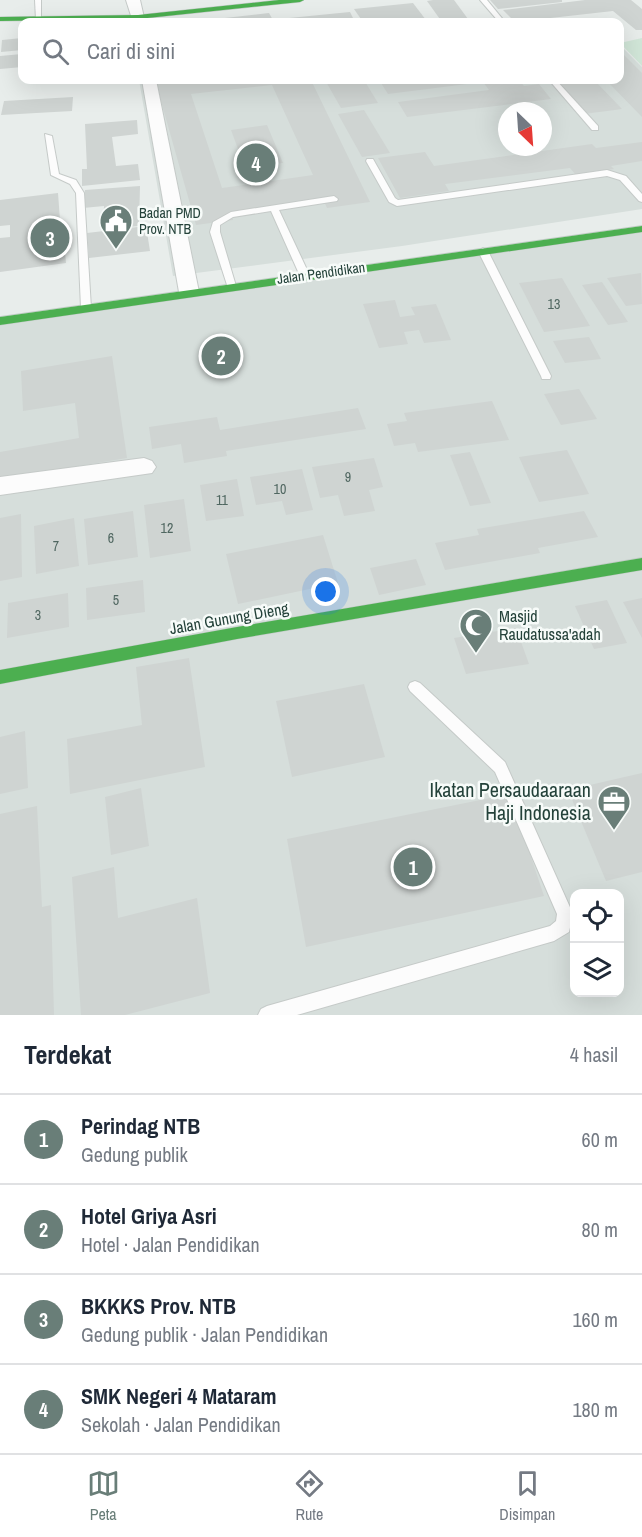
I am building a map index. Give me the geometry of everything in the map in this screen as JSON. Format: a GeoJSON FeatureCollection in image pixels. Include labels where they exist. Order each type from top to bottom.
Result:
{"type":"FeatureCollection","features":[{"type":"Feature","properties":{"kind":"street"},"geometry":{"type":"LineString","coordinates":[[133,0],[138,18]]}},
{"type":"Feature","properties":{"kind":"street"},"geometry":{"type":"LineString","coordinates":[[155,18],[300,0]]}},
{"type":"Feature","properties":{"kind":"street"},"geometry":{"type":"LineString","coordinates":[[0,19],[18,19]]}},
{"type":"Feature","properties":{"kind":"street"},"geometry":{"type":"LineString","coordinates":[[150,84],[189,292]]}},
{"type":"Feature","properties":{"kind":"street","name":"Jalan Pendidikan"},"geometry":{"type":"LineString","coordinates":[[0,321],[189,292],[642,229]]}},
{"type":"Feature","properties":{"kind":"street"},"geometry":{"type":"LineString","coordinates":[[0,486],[144,467]]}},
{"type":"Feature","properties":{"kind":"street","name":"Jalan Gunung Dieng"},"geometry":{"type":"LineString","coordinates":[[0,676],[642,564]]}},
{"type":"Feature","properties":{"kind":"lane"},"geometry":{"type":"LineString","coordinates":[[38,0],[39,18]]}},
{"type":"Feature","properties":{"kind":"lane"},"geometry":{"type":"LineString","coordinates":[[483,0],[499,18]]}},
{"type":"Feature","properties":{"kind":"lane"},"geometry":{"type":"LineString","coordinates":[[556,84],[595,128]]}},
{"type":"Feature","properties":{"kind":"lane"},"geometry":{"type":"LineString","coordinates":[[48,136],[55,175],[73,182],[80,193],[86,308]]}},
{"type":"Feature","properties":{"kind":"lane"},"geometry":{"type":"LineString","coordinates":[[370,161],[392,200],[397,203],[607,173],[623,178],[642,199]]}},
{"type":"Feature","properties":{"kind":"lane"},"geometry":{"type":"LineString","coordinates":[[231,286],[215,232],[216,224],[231,215],[334,199]]}},
{"type":"Feature","properties":{"kind":"lane"},"geometry":{"type":"LineString","coordinates":[[274,209],[305,276]]}},
{"type":"Feature","properties":{"kind":"lane"},"geometry":{"type":"LineString","coordinates":[[483,251],[546,376]]}},
{"type":"Feature","properties":{"kind":"lane"},"geometry":{"type":"LineString","coordinates":[[267,1015],[554,933],[563,926],[565,914],[500,766],[415,687]]}},
{"type":"Feature","properties":{"kind":"shaded area"},"geometry":{"type":"Polygon","coordinates":[[[624,49],[642,67],[642,209],[402,246],[173,276],[140,84],[624,84],[624,49]]]}},
{"type":"Feature","properties":{"kind":"shaded area"},"geometry":{"type":"Polygon","coordinates":[[[642,231],[642,1015],[0,1015],[0,325],[642,231]]]}},
{"type":"Feature","properties":{"kind":"green space"},"geometry":{"type":"Polygon","coordinates":[[[642,38],[642,66],[624,47],[624,42],[642,38]]]}},
{"type":"Feature","properties":{"kind":"building"},"geometry":{"type":"Polygon","coordinates":[[[454,0],[467,18],[439,18],[427,1],[454,0]]]}},
{"type":"Feature","properties":{"kind":"building"},"geometry":{"type":"Polygon","coordinates":[[[490,0],[562,0],[562,2],[498,9],[490,0]]]}},
{"type":"Feature","properties":{"kind":"building"},"geometry":{"type":"Polygon","coordinates":[[[585,0],[631,0],[642,9],[642,30],[636,30],[613,11],[551,18],[511,18],[503,10],[585,0]]]}},
{"type":"Feature","properties":{"kind":"building"},"geometry":{"type":"Polygon","coordinates":[[[413,3],[424,18],[360,18],[354,9],[413,3]]]}},
{"type":"Feature","properties":{"kind":"building"},"geometry":{"type":"Polygon","coordinates":[[[350,12],[353,18],[289,18],[350,12]]]}},
{"type":"Feature","properties":{"kind":"building"},"geometry":{"type":"Polygon","coordinates":[[[269,13],[272,18],[225,18],[269,13]]]}},
{"type":"Feature","properties":{"kind":"building"},"geometry":{"type":"Polygon","coordinates":[[[18,38],[18,50],[1,52],[2,40],[18,38]]]}},
{"type":"Feature","properties":{"kind":"building"},"geometry":{"type":"Polygon","coordinates":[[[18,54],[18,67],[0,69],[0,56],[18,54]]]}},
{"type":"Feature","properties":{"kind":"building"},"geometry":{"type":"Polygon","coordinates":[[[624,55],[642,73],[642,117],[610,84],[624,84],[624,55]]]}},
{"type":"Feature","properties":{"kind":"building"},"geometry":{"type":"Polygon","coordinates":[[[156,84],[313,84],[370,202],[327,208],[323,199],[231,212],[233,220],[196,225],[156,84]],[[272,85],[191,94],[222,188],[313,175],[272,85]]]}},
{"type":"Feature","properties":{"kind":"building"},"geometry":{"type":"Polygon","coordinates":[[[327,84],[366,84],[378,103],[341,108],[327,84]]]}},
{"type":"Feature","properties":{"kind":"building"},"geometry":{"type":"Polygon","coordinates":[[[382,84],[467,84],[388,94],[382,84]]]}},
{"type":"Feature","properties":{"kind":"building"},"geometry":{"type":"Polygon","coordinates":[[[484,84],[522,84],[524,86],[539,84],[551,99],[498,102],[498,106],[407,117],[398,102],[489,90],[484,84]]]}},
{"type":"Feature","properties":{"kind":"building"},"geometry":{"type":"Polygon","coordinates":[[[557,84],[598,84],[622,109],[584,114],[557,84]]]}},
{"type":"Feature","properties":{"kind":"building"},"geometry":{"type":"Polygon","coordinates":[[[73,97],[72,111],[1,115],[4,101],[73,97]]]}},
{"type":"Feature","properties":{"kind":"building"},"geometry":{"type":"Polygon","coordinates":[[[364,110],[390,153],[362,157],[338,114],[364,110]]]}},
{"type":"Feature","properties":{"kind":"building"},"geometry":{"type":"Polygon","coordinates":[[[137,120],[138,134],[112,137],[116,166],[138,164],[140,180],[82,186],[82,169],[87,169],[85,124],[137,120]]]}},
{"type":"Feature","properties":{"kind":"building"},"geometry":{"type":"Polygon","coordinates":[[[267,125],[283,163],[245,168],[231,130],[267,125]]]}},
{"type":"Feature","properties":{"kind":"building"},"geometry":{"type":"Polygon","coordinates":[[[642,142],[642,161],[611,166],[614,169],[576,175],[570,168],[445,184],[449,191],[400,198],[378,158],[425,152],[434,166],[506,156],[552,156],[552,150],[592,144],[596,148],[642,142]]]}},
{"type":"Feature","properties":{"kind":"building"},"geometry":{"type":"Polygon","coordinates":[[[140,186],[139,226],[103,229],[104,206],[83,208],[85,190],[140,186]]]}},
{"type":"Feature","properties":{"kind":"building"},"geometry":{"type":"Polygon","coordinates":[[[58,193],[60,220],[32,223],[33,234],[63,230],[66,263],[0,272],[0,238],[10,237],[10,225],[0,226],[0,200],[58,193]]]}},
{"type":"Feature","properties":{"kind":"building"},"geometry":{"type":"Polygon","coordinates":[[[146,226],[150,251],[89,258],[87,233],[146,226]]]}},
{"type":"Feature","properties":{"kind":"building"},"geometry":{"type":"Polygon","coordinates":[[[641,273],[642,304],[626,306],[607,278],[641,273]]]}},
{"type":"Feature","properties":{"kind":"building"},"geometry":{"type":"Polygon","coordinates":[[[562,278],[590,326],[544,332],[519,283],[562,278]]]}},
{"type":"Feature","properties":{"kind":"building"},"geometry":{"type":"Polygon","coordinates":[[[602,282],[628,322],[608,325],[582,285],[602,282]]]}},
{"type":"Feature","properties":{"kind":"building"},"geometry":{"type":"Polygon","coordinates":[[[395,300],[400,317],[415,315],[411,307],[436,304],[451,340],[424,343],[419,330],[404,332],[408,344],[379,348],[363,304],[395,300]]]}},
{"type":"Feature","properties":{"kind":"building"},"geometry":{"type":"Polygon","coordinates":[[[589,337],[601,359],[565,363],[553,341],[589,337]]]}},
{"type":"Feature","properties":{"kind":"building"},"geometry":{"type":"Polygon","coordinates":[[[112,356],[127,458],[0,479],[0,452],[79,438],[75,403],[23,411],[21,371],[112,356]]]}},
{"type":"Feature","properties":{"kind":"building"},"geometry":{"type":"Polygon","coordinates":[[[579,389],[597,419],[561,425],[544,394],[579,389]]]}},
{"type":"Feature","properties":{"kind":"building"},"geometry":{"type":"Polygon","coordinates":[[[492,401],[509,440],[418,452],[415,443],[394,446],[387,424],[407,421],[404,413],[492,401]]]}},
{"type":"Feature","properties":{"kind":"building"},"geometry":{"type":"Polygon","coordinates":[[[358,408],[366,429],[226,451],[227,456],[184,463],[181,444],[152,449],[149,427],[217,417],[220,430],[358,408]]]}},
{"type":"Feature","properties":{"kind":"building"},"geometry":{"type":"Polygon","coordinates":[[[567,450],[589,494],[539,502],[519,457],[567,450]]]}},
{"type":"Feature","properties":{"kind":"building"},"geometry":{"type":"Polygon","coordinates":[[[470,452],[491,503],[470,506],[450,455],[470,452]]]}},
{"type":"Feature","properties":{"kind":"building"},"geometry":{"type":"Polygon","coordinates":[[[374,458],[383,487],[369,490],[375,511],[344,516],[338,495],[320,498],[312,467],[374,458]]]}},
{"type":"Feature","properties":{"kind":"building"},"geometry":{"type":"Polygon","coordinates":[[[302,469],[313,510],[286,515],[282,501],[256,505],[250,477],[302,469]]]}},
{"type":"Feature","properties":{"kind":"building"},"geometry":{"type":"Polygon","coordinates":[[[237,479],[244,516],[206,521],[200,485],[237,479]]]}},
{"type":"Feature","properties":{"kind":"building"},"geometry":{"type":"Polygon","coordinates":[[[184,499],[191,551],[150,558],[144,505],[184,499]]]}},
{"type":"Feature","properties":{"kind":"building"},"geometry":{"type":"Polygon","coordinates":[[[133,511],[138,557],[88,565],[84,519],[133,511]]]}},
{"type":"Feature","properties":{"kind":"building"},"geometry":{"type":"Polygon","coordinates":[[[584,511],[598,537],[538,548],[540,553],[445,570],[435,543],[479,535],[477,529],[584,511]]]}},
{"type":"Feature","properties":{"kind":"building"},"geometry":{"type":"Polygon","coordinates":[[[21,514],[22,577],[0,581],[0,518],[21,514]]]}},
{"type":"Feature","properties":{"kind":"building"},"geometry":{"type":"Polygon","coordinates":[[[74,518],[79,566],[36,574],[34,526],[74,518]]]}},
{"type":"Feature","properties":{"kind":"building"},"geometry":{"type":"Polygon","coordinates":[[[323,535],[338,583],[238,604],[226,554],[323,535]]]}},
{"type":"Feature","properties":{"kind":"building"},"geometry":{"type":"Polygon","coordinates":[[[416,559],[426,585],[379,595],[370,568],[416,559]]]}},
{"type":"Feature","properties":{"kind":"building"},"geometry":{"type":"Polygon","coordinates":[[[143,580],[145,612],[87,620],[86,588],[143,580]]]}},
{"type":"Feature","properties":{"kind":"building"},"geometry":{"type":"Polygon","coordinates":[[[68,593],[69,627],[7,638],[8,603],[68,593]]]}},
{"type":"Feature","properties":{"kind":"building"},"geometry":{"type":"Polygon","coordinates":[[[642,598],[642,638],[623,602],[642,598]]]}},
{"type":"Feature","properties":{"kind":"building"},"geometry":{"type":"Polygon","coordinates":[[[607,600],[627,643],[594,649],[575,606],[607,600]]]}},
{"type":"Feature","properties":{"kind":"building"},"geometry":{"type":"Polygon","coordinates":[[[516,628],[529,664],[466,674],[454,638],[516,628]]]}},
{"type":"Feature","properties":{"kind":"building"},"geometry":{"type":"Polygon","coordinates":[[[189,658],[205,767],[70,794],[67,739],[142,725],[136,667],[189,658]]]}},
{"type":"Feature","properties":{"kind":"building"},"geometry":{"type":"Polygon","coordinates":[[[364,684],[385,757],[292,777],[276,701],[364,684]]]}},
{"type":"Feature","properties":{"kind":"building"},"geometry":{"type":"Polygon","coordinates":[[[25,731],[28,788],[0,794],[0,737],[25,731]]]}},
{"type":"Feature","properties":{"kind":"building","name":"Ikatan Persaudaaraan Haji Indonesia"},"geometry":{"type":"Polygon","coordinates":[[[642,773],[642,872],[606,881],[568,790],[642,773]]]}},
{"type":"Feature","properties":{"kind":"building"},"geometry":{"type":"Polygon","coordinates":[[[141,788],[149,846],[111,855],[105,797],[141,788]]]}},
{"type":"Feature","properties":{"kind":"building"},"geometry":{"type":"Polygon","coordinates":[[[510,794],[544,896],[306,947],[287,839],[510,794]]]}},
{"type":"Feature","properties":{"kind":"building"},"geometry":{"type":"Polygon","coordinates":[[[37,806],[42,907],[51,905],[54,1015],[0,1015],[0,814],[37,806]]]}},
{"type":"Feature","properties":{"kind":"building"},"geometry":{"type":"Polygon","coordinates":[[[114,867],[118,918],[197,898],[210,993],[125,1015],[81,1015],[72,877],[114,867]]]}},
{"type":"Feature","properties":{"kind":"traffic: fast"},"geometry":{"type":"LineString","coordinates":[[69,18],[138,17],[300,0]]}},
{"type":"Feature","properties":{"kind":"traffic: fast"},"geometry":{"type":"LineString","coordinates":[[0,19],[18,19]]}},
{"type":"Feature","properties":{"kind":"traffic: fast"},"geometry":{"type":"LineString","coordinates":[[0,321],[642,229]]}},
{"type":"Feature","properties":{"kind":"traffic: fast"},"geometry":{"type":"LineString","coordinates":[[0,677],[237,633],[642,564]]}},
{"type":"Feature","properties":{"kind":"place","name":"SMK Negeri 4 Mataram"},"geometry":{"type":"Point","coordinates":[256,163]}},
{"type":"Feature","properties":{"kind":"place","name":"BKKKS Prov. NTB"},"geometry":{"type":"Point","coordinates":[50,238]}},
{"type":"Feature","properties":{"kind":"place","name":"Badan PMD Prov. NTB"},"geometry":{"type":"Point","coordinates":[116,250]}},
{"type":"Feature","properties":{"kind":"place","name":"Hotel Griya Asri"},"geometry":{"type":"Point","coordinates":[221,356]}},
{"type":"Feature","properties":{"kind":"place","name":"Masjid Raudatussa'adah"},"geometry":{"type":"Point","coordinates":[476,654]}},
{"type":"Feature","properties":{"kind":"place","name":"Ikatan Persaudaaraan Haji Indonesia"},"geometry":{"type":"Point","coordinates":[614,831]}},
{"type":"Feature","properties":{"kind":"place","name":"Perindag NTB"},"geometry":{"type":"Point","coordinates":[413,867]}}]}
